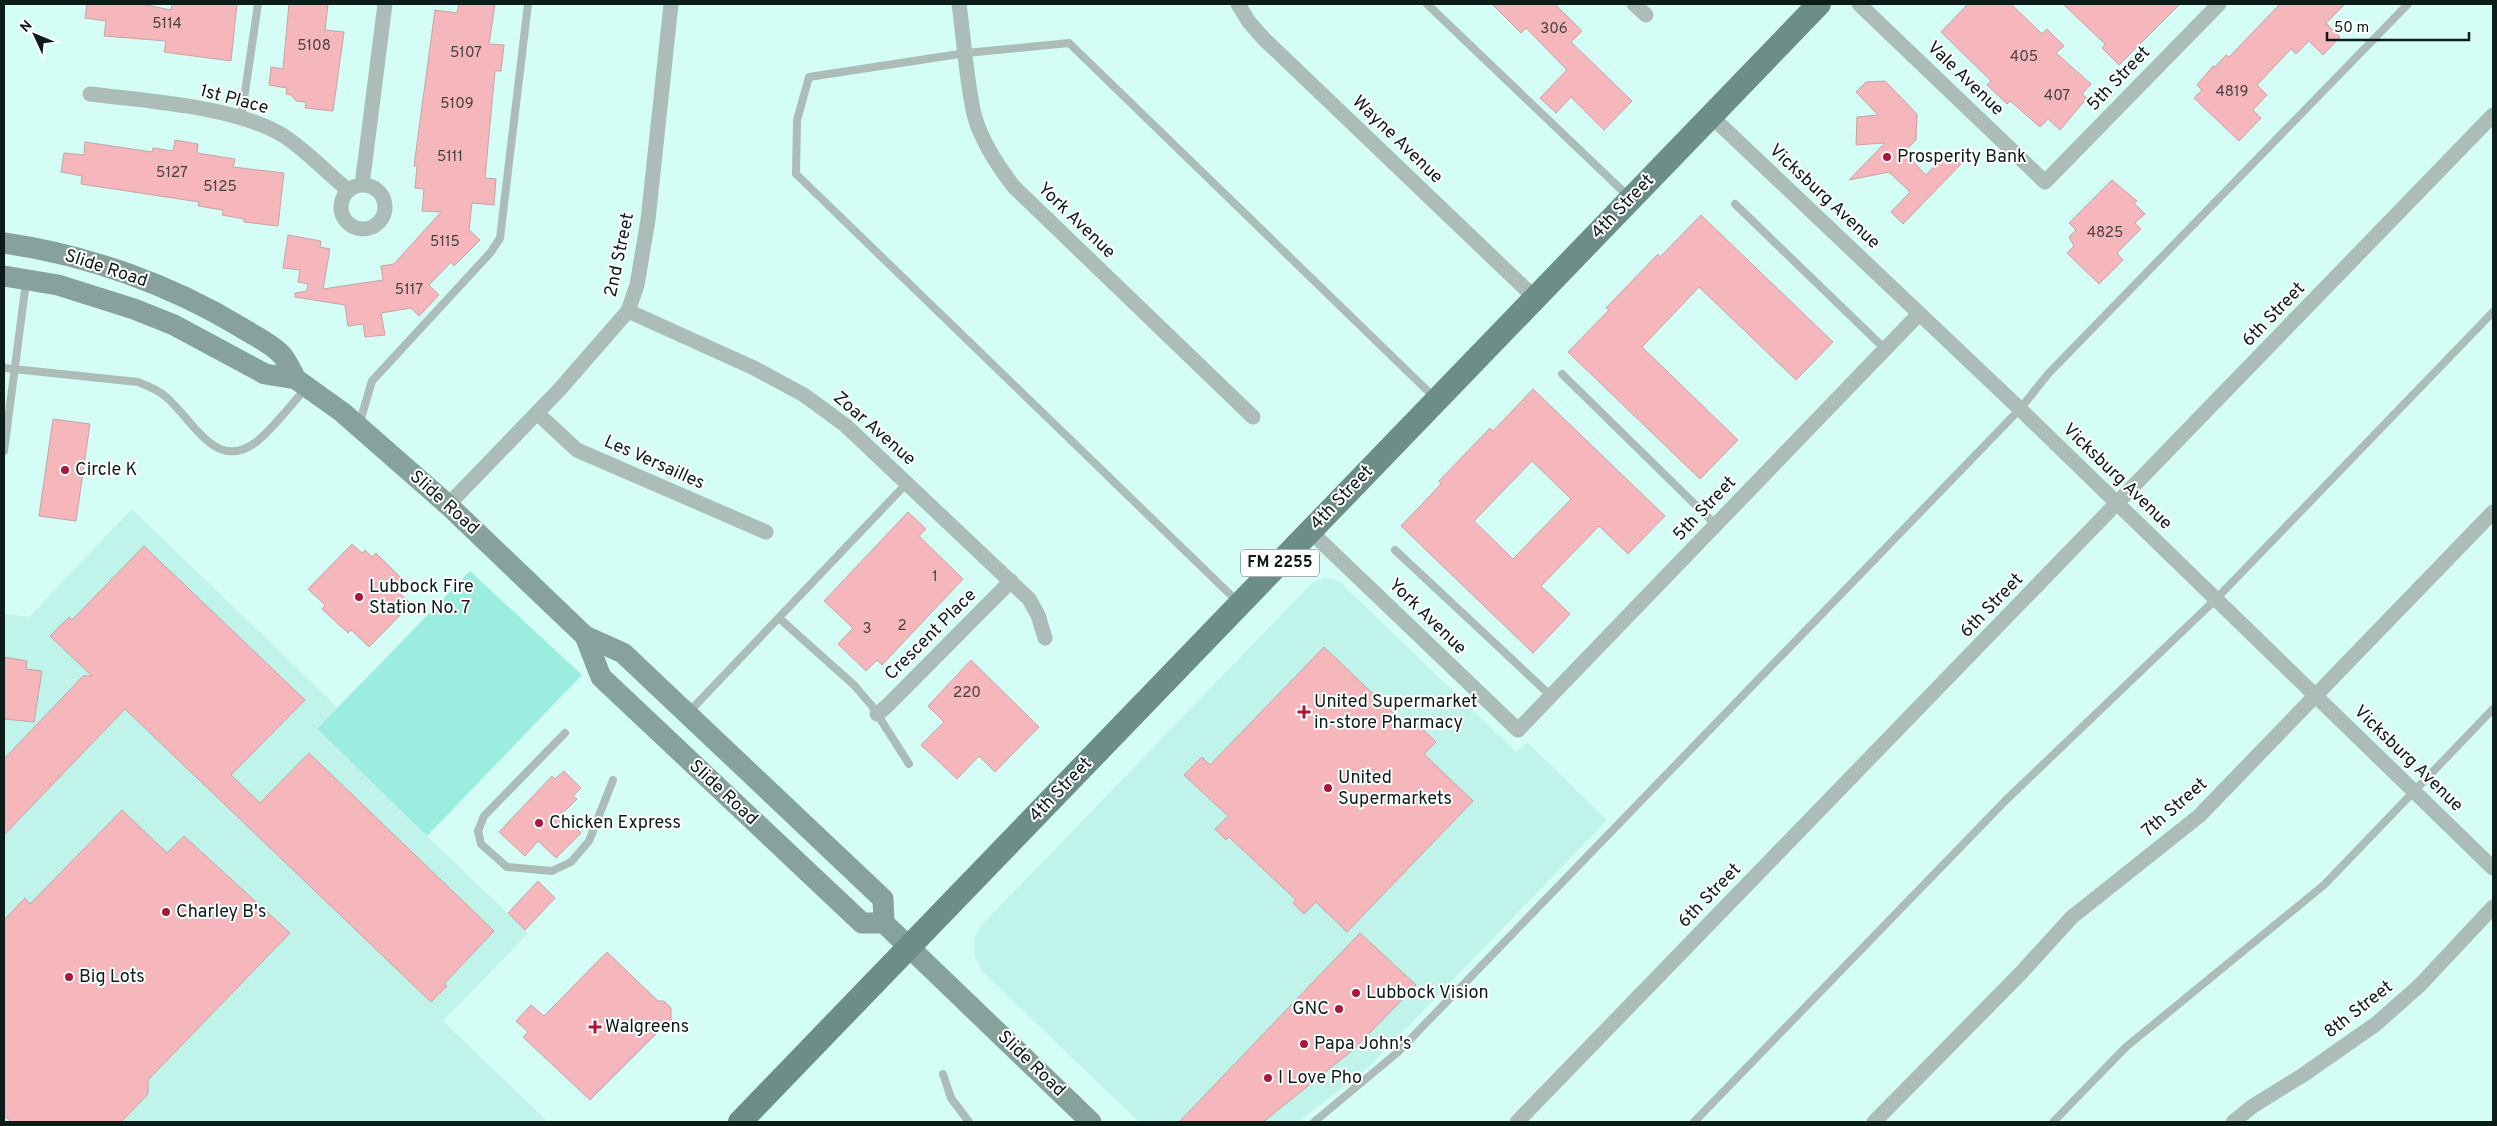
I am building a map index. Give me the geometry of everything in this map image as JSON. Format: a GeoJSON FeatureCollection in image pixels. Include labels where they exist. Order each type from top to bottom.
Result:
{"type":"FeatureCollection","features":[{"type":"Feature","properties":{"kind":"main road","name":"4th Street"},"geometry":{"type":"LineString","coordinates":[[740,1122],[1819,4]]}},
{"type":"Feature","properties":{"kind":"main road","name":"Slide Road"},"geometry":{"type":"LineString","coordinates":[[4,243],[59,253],[104,266],[184,297],[218,314],[282,354],[301,383],[358,427],[448,504],[585,636],[623,654],[688,713],[882,900],[884,923],[1091,1122]]}},
{"type":"Feature","properties":{"kind":"main road","name":"Slide Road"},"geometry":{"type":"LineString","coordinates":[[4,276],[26,279],[97,296],[134,309],[174,325],[265,374],[301,383]]}},
{"type":"Feature","properties":{"kind":"main road","name":"Slide Road"},"geometry":{"type":"LineString","coordinates":[[585,636],[601,677],[862,923],[884,923]]}},
{"type":"Feature","properties":{"kind":"street","name":"1st Place"},"geometry":{"type":"LineString","coordinates":[[90,94],[176,104],[258,122],[285,137],[355,188],[385,4]]}},
{"type":"Feature","properties":{"kind":"street","name":"2nd Street"},"geometry":{"type":"LineString","coordinates":[[448,504],[537,413],[628,311],[637,285],[648,220],[671,4]]}},
{"type":"Feature","properties":{"kind":"street","name":"York Avenue"},"geometry":{"type":"LineString","coordinates":[[959,4],[974,114],[999,167],[1014,187],[1253,417]]}},
{"type":"Feature","properties":{"kind":"street","name":"Wayne Avenue"},"geometry":{"type":"LineString","coordinates":[[1238,4],[1249,22],[1264,39],[1535,298]]}},
{"type":"Feature","properties":{"kind":"street"},"geometry":{"type":"LineString","coordinates":[[1634,4],[1646,15]]}},
{"type":"Feature","properties":{"kind":"street","name":"Vale Avenue"},"geometry":{"type":"LineString","coordinates":[[1859,4],[2045,182]]}},
{"type":"Feature","properties":{"kind":"street","name":"5th Street"},"geometry":{"type":"LineString","coordinates":[[2045,182],[2219,4]]}},
{"type":"Feature","properties":{"kind":"street","name":"6th Street"},"geometry":{"type":"LineString","coordinates":[[1517,1122],[2493,115]]}},
{"type":"Feature","properties":{"kind":"street","name":"Vicksburg Avenue"},"geometry":{"type":"LineString","coordinates":[[1711,116],[2020,409],[2493,868]]}},
{"type":"Feature","properties":{"kind":"street","name":"Zoar Avenue"},"geometry":{"type":"LineString","coordinates":[[628,311],[746,364],[804,395],[845,425],[1029,599],[1038,615],[1045,638]]}},
{"type":"Feature","properties":{"kind":"street","name":"5th Street"},"geometry":{"type":"LineString","coordinates":[[1518,730],[1919,314]]}},
{"type":"Feature","properties":{"kind":"street","name":"Les Versailles"},"geometry":{"type":"LineString","coordinates":[[537,413],[576,450],[766,532]]}},
{"type":"Feature","properties":{"kind":"street","name":"7th Street"},"geometry":{"type":"LineString","coordinates":[[1874,1122],[2020,974],[2072,917],[2199,816],[2493,512]]}},
{"type":"Feature","properties":{"kind":"street","name":"York Avenue"},"geometry":{"type":"LineString","coordinates":[[1310,531],[1518,730]]}},
{"type":"Feature","properties":{"kind":"street","name":"Crescent Place"},"geometry":{"type":"LineString","coordinates":[[877,714],[1011,581]]}},
{"type":"Feature","properties":{"kind":"street","name":"8th Street"},"geometry":{"type":"LineString","coordinates":[[2233,1122],[2253,1106],[2303,1075],[2376,1024],[2420,985],[2493,907]]}},
{"type":"Feature","properties":{"kind":"lane"},"geometry":{"type":"LineString","coordinates":[[241,119],[258,4]]}},
{"type":"Feature","properties":{"kind":"lane"},"geometry":{"type":"LineString","coordinates":[[358,427],[372,381],[491,252],[500,238],[528,4]]}},
{"type":"Feature","properties":{"kind":"lane"},"geometry":{"type":"LineString","coordinates":[[1427,4],[1631,199]]}},
{"type":"Feature","properties":{"kind":"lane"},"geometry":{"type":"LineString","coordinates":[[1314,1122],[1398,1052],[2020,409],[2048,374],[2408,4]]}},
{"type":"Feature","properties":{"kind":"lane"},"geometry":{"type":"LineString","coordinates":[[1240,604],[796,174],[797,120],[809,76],[966,53],[1070,43],[1437,400]]}},
{"type":"Feature","properties":{"kind":"lane"},"geometry":{"type":"LineString","coordinates":[[1735,204],[1886,349]]}},
{"type":"Feature","properties":{"kind":"lane"},"geometry":{"type":"LineString","coordinates":[[4,446],[7,396],[14,370],[26,279]]}},
{"type":"Feature","properties":{"kind":"lane"},"geometry":{"type":"LineString","coordinates":[[1694,1122],[2006,800],[2216,599],[2493,312]]}},
{"type":"Feature","properties":{"kind":"lane"},"geometry":{"type":"LineString","coordinates":[[4,368],[138,382],[154,387],[166,396],[212,446],[226,452],[245,449],[262,437],[301,383]]}},
{"type":"Feature","properties":{"kind":"lane"},"geometry":{"type":"LineString","coordinates":[[1562,374],[1716,525]]}},
{"type":"Feature","properties":{"kind":"lane"},"geometry":{"type":"LineString","coordinates":[[688,713],[907,483]]}},
{"type":"Feature","properties":{"kind":"lane"},"geometry":{"type":"LineString","coordinates":[[1395,550],[1551,696]]}},
{"type":"Feature","properties":{"kind":"lane"},"geometry":{"type":"LineString","coordinates":[[779,618],[854,685],[877,714],[909,764]]}},
{"type":"Feature","properties":{"kind":"lane"},"geometry":{"type":"LineString","coordinates":[[2053,1122],[2126,1047],[2324,885],[2493,709]]}},
{"type":"Feature","properties":{"kind":"lane"},"geometry":{"type":"LineString","coordinates":[[565,733],[484,816],[478,831],[481,844],[507,867],[552,871],[571,862],[589,841],[613,780]]}},
{"type":"Feature","properties":{"kind":"lane"},"geometry":{"type":"LineString","coordinates":[[944,1074],[951,1098],[969,1122]]}},
{"type":"Feature","properties":{"kind":"shaded area"},"geometry":{"type":"Polygon","coordinates":[[[132,509],[338,708],[317,730],[528,933],[443,1021],[548,1122],[4,1122],[4,614],[29,617],[132,509]]]}},
{"type":"Feature","properties":{"kind":"shaded area"},"geometry":{"type":"Polygon","coordinates":[[[470,571],[582,675],[427,836],[317,729],[470,571]]]}},
{"type":"Feature","properties":{"kind":"shaded area"},"geometry":{"type":"Polygon","coordinates":[[[1323,578],[1334,579],[1341,583],[1516,752],[1527,742],[1607,820],[1370,1066],[1298,1122],[1139,1122],[983,972],[975,958],[975,937],[980,927],[1311,584],[1323,578]]]}},
{"type":"Feature","properties":{"kind":"building"},"geometry":{"type":"Polygon","coordinates":[[[87,4],[141,4],[171,10],[172,4],[237,4],[231,61],[164,52],[166,41],[104,36],[106,21],[85,18],[87,4]]]}},
{"type":"Feature","properties":{"kind":"building"},"geometry":{"type":"Polygon","coordinates":[[[289,4],[328,4],[325,30],[344,32],[333,111],[305,108],[306,102],[296,101],[291,95],[286,94],[287,88],[269,85],[271,67],[283,69],[289,4]]]}},
{"type":"Feature","properties":{"kind":"building"},"geometry":{"type":"Polygon","coordinates":[[[459,4],[495,4],[489,44],[504,45],[501,71],[495,71],[485,178],[496,179],[494,205],[472,203],[469,230],[480,240],[454,266],[451,262],[429,285],[439,295],[419,316],[411,308],[381,313],[385,335],[365,337],[363,324],[348,326],[345,305],[295,297],[295,293],[307,291],[308,284],[298,282],[300,270],[283,268],[288,235],[321,241],[320,247],[330,249],[323,289],[383,280],[381,266],[394,264],[441,212],[422,211],[424,189],[415,188],[417,166],[414,166],[435,10],[457,13],[459,4]]]}},
{"type":"Feature","properties":{"kind":"building"},"geometry":{"type":"Polygon","coordinates":[[[1492,4],[1555,4],[1582,31],[1571,42],[1632,101],[1604,130],[1571,97],[1556,113],[1540,98],[1567,70],[1526,28],[1521,33],[1492,4]]]}},
{"type":"Feature","properties":{"kind":"building"},"geometry":{"type":"Polygon","coordinates":[[[1968,4],[2011,4],[2042,34],[2047,29],[2064,46],[2056,53],[2091,84],[2082,94],[2087,98],[2060,130],[2048,119],[2040,127],[2010,101],[2007,104],[1987,85],[1991,81],[1941,32],[1968,4]]]}},
{"type":"Feature","properties":{"kind":"building"},"geometry":{"type":"Polygon","coordinates":[[[2063,4],[2180,4],[2119,65],[2102,48],[2105,44],[2063,4]]]}},
{"type":"Feature","properties":{"kind":"building"},"geometry":{"type":"Polygon","coordinates":[[[2280,4],[2345,4],[2326,23],[2340,37],[2323,55],[2309,41],[2296,54],[2291,49],[2257,85],[2267,95],[2253,110],[2261,118],[2239,141],[2194,98],[2202,90],[2197,85],[2213,66],[2215,67],[2226,55],[2229,57],[2280,4]]]}},
{"type":"Feature","properties":{"kind":"building","name":"Prosperity Bank"},"geometry":{"type":"Polygon","coordinates":[[[1885,81],[1917,114],[1916,140],[1904,152],[1926,175],[1948,152],[1961,164],[1903,224],[1891,212],[1910,192],[1889,172],[1849,180],[1885,143],[1856,145],[1857,117],[1878,115],[1856,92],[1866,82],[1885,81]]]}},
{"type":"Feature","properties":{"kind":"building"},"geometry":{"type":"Polygon","coordinates":[[[175,140],[198,144],[197,153],[235,159],[233,167],[284,173],[278,226],[244,222],[244,219],[222,215],[223,210],[198,206],[199,202],[81,184],[82,176],[61,172],[64,153],[84,155],[85,142],[152,152],[153,148],[173,151],[175,140]]]}},
{"type":"Feature","properties":{"kind":"building"},"geometry":{"type":"Polygon","coordinates":[[[2112,180],[2137,201],[2134,203],[2145,214],[2135,223],[2141,229],[2117,253],[2123,260],[2099,284],[2067,253],[2074,246],[2069,237],[2076,230],[2069,223],[2112,180]]]}},
{"type":"Feature","properties":{"kind":"building"},"geometry":{"type":"Polygon","coordinates":[[[1701,215],[1833,342],[1796,380],[1699,287],[1642,347],[1738,440],[1700,479],[1568,352],[1609,310],[1606,308],[1658,254],[1660,257],[1701,215]]]}},
{"type":"Feature","properties":{"kind":"building"},"geometry":{"type":"Polygon","coordinates":[[[1533,389],[1665,516],[1628,554],[1599,526],[1541,586],[1570,614],[1533,653],[1401,526],[1441,484],[1439,481],[1490,428],[1493,431],[1533,389]],[[1532,461],[1474,521],[1513,559],[1571,499],[1532,461]]]}},
{"type":"Feature","properties":{"kind":"building","name":"Circle K"},"geometry":{"type":"Polygon","coordinates":[[[53,419],[90,424],[76,521],[39,516],[53,419]]]}},
{"type":"Feature","properties":{"kind":"building"},"geometry":{"type":"Polygon","coordinates":[[[908,512],[926,529],[919,536],[963,579],[882,665],[877,660],[866,671],[838,644],[853,628],[824,601],[908,512]]]}},
{"type":"Feature","properties":{"kind":"building","name":"Lubbock Fire Station No. 7"},"geometry":{"type":"Polygon","coordinates":[[[352,544],[362,553],[365,550],[372,557],[376,553],[401,578],[393,587],[411,604],[369,647],[351,630],[348,633],[322,609],[325,605],[308,589],[352,544]]]}},
{"type":"Feature","properties":{"kind":"building"},"geometry":{"type":"Polygon","coordinates":[[[144,546],[305,700],[231,775],[260,803],[309,753],[494,931],[444,984],[447,986],[431,1002],[125,709],[4,835],[4,759],[83,676],[92,676],[50,636],[69,617],[72,620],[144,546]]]}},
{"type":"Feature","properties":{"kind":"building","name":"United Supermarkets"},"geometry":{"type":"Polygon","coordinates":[[[1324,647],[1409,728],[1415,722],[1436,742],[1424,754],[1473,801],[1347,932],[1316,902],[1304,914],[1293,903],[1296,900],[1229,837],[1226,840],[1215,829],[1228,816],[1184,775],[1202,757],[1210,765],[1324,647]]]}},
{"type":"Feature","properties":{"kind":"building"},"geometry":{"type":"Polygon","coordinates":[[[4,657],[27,661],[26,669],[42,671],[34,722],[4,719],[4,657]]]}},
{"type":"Feature","properties":{"kind":"building"},"geometry":{"type":"Polygon","coordinates":[[[971,660],[1039,727],[995,772],[979,756],[957,779],[921,745],[944,722],[928,706],[971,660]]]}},
{"type":"Feature","properties":{"kind":"building","name":"Chicken Express"},"geometry":{"type":"Polygon","coordinates":[[[564,771],[581,788],[573,796],[577,799],[562,814],[581,833],[556,858],[538,841],[525,856],[499,832],[552,776],[555,779],[564,771]]]}},
{"type":"Feature","properties":{"kind":"building"},"geometry":{"type":"Polygon","coordinates":[[[122,810],[167,853],[184,836],[290,933],[148,1080],[148,1094],[121,1122],[11,1122],[4,1115],[4,920],[25,898],[30,904],[122,810]]]}},
{"type":"Feature","properties":{"kind":"building"},"geometry":{"type":"Polygon","coordinates":[[[538,881],[555,898],[525,930],[508,913],[538,881]]]}},
{"type":"Feature","properties":{"kind":"building"},"geometry":{"type":"Polygon","coordinates":[[[1360,933],[1416,985],[1394,1008],[1354,1049],[1263,1122],[1179,1122],[1360,933]]]}},
{"type":"Feature","properties":{"kind":"building","name":"Walgreens"},"geometry":{"type":"Polygon","coordinates":[[[607,952],[658,1001],[664,1001],[671,1008],[671,1024],[664,1030],[660,1030],[590,1100],[523,1037],[528,1032],[516,1021],[531,1005],[544,1016],[607,952]]]}},
{"type":"Feature","properties":{"kind":"place","name":"Prosperity Bank"},"geometry":{"type":"Point","coordinates":[1887,157]}},
{"type":"Feature","properties":{"kind":"place","name":"Circle K"},"geometry":{"type":"Point","coordinates":[65,470]}},
{"type":"Feature","properties":{"kind":"place","name":"Lubbock Fire Station No. 7"},"geometry":{"type":"Point","coordinates":[359,597]}},
{"type":"Feature","properties":{"kind":"place","name":"United Supermarket in-store Pharmacy"},"geometry":{"type":"Point","coordinates":[1304,712]}},
{"type":"Feature","properties":{"kind":"place","name":"United Supermarkets"},"geometry":{"type":"Point","coordinates":[1328,788]}},
{"type":"Feature","properties":{"kind":"place","name":"Chicken Express"},"geometry":{"type":"Point","coordinates":[539,823]}},
{"type":"Feature","properties":{"kind":"place","name":"Charley B's"},"geometry":{"type":"Point","coordinates":[166,912]}},
{"type":"Feature","properties":{"kind":"place","name":"Big Lots"},"geometry":{"type":"Point","coordinates":[69,977]}},
{"type":"Feature","properties":{"kind":"place","name":"Lubbock Vision"},"geometry":{"type":"Point","coordinates":[1356,993]}},
{"type":"Feature","properties":{"kind":"place","name":"GNC"},"geometry":{"type":"Point","coordinates":[1339,1009]}},
{"type":"Feature","properties":{"kind":"place","name":"Walgreens"},"geometry":{"type":"Point","coordinates":[595,1027]}},
{"type":"Feature","properties":{"kind":"place","name":"Papa John's"},"geometry":{"type":"Point","coordinates":[1304,1044]}},
{"type":"Feature","properties":{"kind":"place","name":"I Love Pho"},"geometry":{"type":"Point","coordinates":[1268,1078]}}]}
